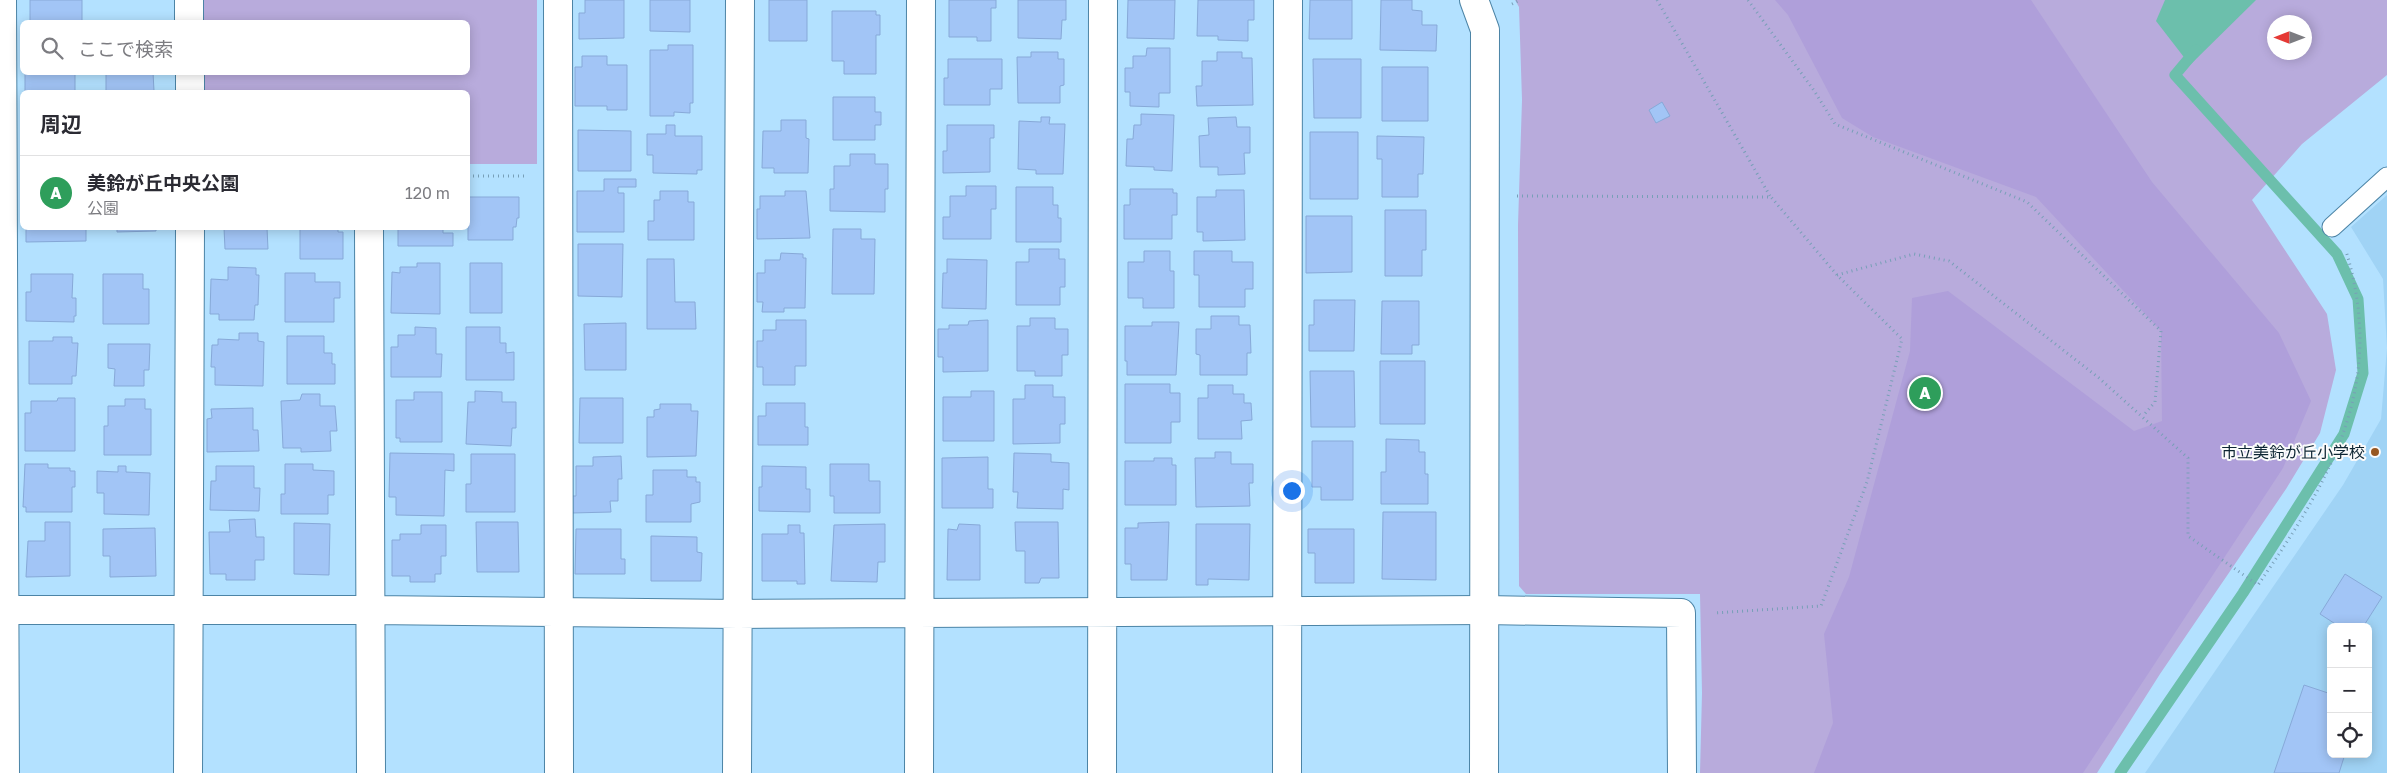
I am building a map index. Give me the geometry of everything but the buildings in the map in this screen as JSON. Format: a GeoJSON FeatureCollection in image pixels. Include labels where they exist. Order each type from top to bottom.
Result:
{"type":"FeatureCollection","features":[{"type":"Feature","properties":{"kind":"street"},"geometry":{"type":"LineString","coordinates":[[2,0],[4,773]]}},
{"type":"Feature","properties":{"kind":"street"},"geometry":{"type":"LineString","coordinates":[[189,0],[189,20]]}},
{"type":"Feature","properties":{"kind":"street"},"geometry":{"type":"LineString","coordinates":[[558,0],[559,773]]}},
{"type":"Feature","properties":{"kind":"street"},"geometry":{"type":"LineString","coordinates":[[737,773],[740,0]]}},
{"type":"Feature","properties":{"kind":"street"},"geometry":{"type":"LineString","coordinates":[[919,773],[922,0]]}},
{"type":"Feature","properties":{"kind":"street"},"geometry":{"type":"LineString","coordinates":[[1102,773],[1103,0]]}},
{"type":"Feature","properties":{"kind":"street"},"geometry":{"type":"LineString","coordinates":[[1287,773],[1288,0]]}},
{"type":"Feature","properties":{"kind":"street"},"geometry":{"type":"LineString","coordinates":[[1474,0],[1485,30],[1484,773]]}},
{"type":"Feature","properties":{"kind":"street"},"geometry":{"type":"LineString","coordinates":[[190,75],[190,90]]}},
{"type":"Feature","properties":{"kind":"street"},"geometry":{"type":"LineString","coordinates":[[188,773],[190,230]]}},
{"type":"Feature","properties":{"kind":"street"},"geometry":{"type":"LineString","coordinates":[[369,230],[372,610],[371,773]]}},
{"type":"Feature","properties":{"kind":"street"},"geometry":{"type":"LineString","coordinates":[[3,610],[372,610],[738,614],[1485,610],[1681,614],[1682,773]]}},
{"type":"Feature","properties":{"kind":"lane"},"geometry":{"type":"LineString","coordinates":[[2332,227],[2387,176]]}},
{"type":"Feature","properties":{"kind":"path"},"geometry":{"type":"LineString","coordinates":[[1512,4],[1520,0]]}},
{"type":"Feature","properties":{"kind":"path"},"geometry":{"type":"LineString","coordinates":[[1657,0],[1771,197],[1837,275],[1902,339],[1866,482],[1821,606],[1711,614],[1681,614]]}},
{"type":"Feature","properties":{"kind":"path"},"geometry":{"type":"LineString","coordinates":[[1748,0],[1815,92],[1835,124],[2027,202],[2161,331],[2155,402],[2143,416]]}},
{"type":"Feature","properties":{"kind":"path"},"geometry":{"type":"LineString","coordinates":[[470,176],[557,175]]}},
{"type":"Feature","properties":{"kind":"path"},"geometry":{"type":"LineString","coordinates":[[1513,196],[1771,197]]}},
{"type":"Feature","properties":{"kind":"path"},"geometry":{"type":"LineString","coordinates":[[2332,227],[2356,268]]}},
{"type":"Feature","properties":{"kind":"path"},"geometry":{"type":"LineString","coordinates":[[1837,275],[1914,254],[1949,261],[2099,378],[2188,458],[2188,536],[2258,585],[2324,490]]}},
{"type":"Feature","properties":{"kind":"shaded area"},"geometry":{"type":"Polygon","coordinates":[[[204,0],[537,0],[537,164],[470,164],[470,90],[203,90],[203,75],[470,75],[470,20],[204,20],[204,0]]]}},
{"type":"Feature","properties":{"kind":"shaded area"},"geometry":{"type":"Polygon","coordinates":[[[1515,0],[2387,0],[2387,75],[2302,144],[2252,200],[2327,314],[2336,370],[2320,433],[2286,489],[2160,674],[2097,773],[1700,773],[1702,693],[1700,594],[1526,594],[1519,586],[1518,225],[1522,100],[1519,7],[1515,0]]]}},
{"type":"Feature","properties":{"kind":"shaded area"},"geometry":{"type":"Polygon","coordinates":[[[1775,0],[2031,0],[2152,182],[2279,333],[2311,401],[2283,468],[2083,773],[1814,773],[1833,723],[1824,634],[1849,577],[1910,351],[1912,298],[1948,291],[2134,431],[2162,421],[2161,331],[2036,197],[1873,137],[1842,118],[1788,15],[1775,0]]]}},
{"type":"Feature","properties":{"kind":"shaded area"},"geometry":{"type":"Polygon","coordinates":[[[2165,0],[2256,0],[2190,65],[2156,21],[2165,0]]]}},
{"type":"Feature","properties":{"kind":"shaded area"},"geometry":{"type":"Polygon","coordinates":[[[2387,195],[2387,348],[2383,279],[2351,227],[2387,195]]]}},
{"type":"Feature","properties":{"kind":"shaded area","name":"市立美鈴が丘小学校"},"geometry":{"type":"Polygon","coordinates":[[[2387,348],[2387,773],[2145,773],[2343,485],[2381,419],[2387,348]]]}},
{"type":"Feature","properties":{"kind":"waterway"},"geometry":{"type":"LineString","coordinates":[[2120,773],[2243,593],[2344,434],[2363,373],[2358,299],[2337,254],[2175,75],[2196,50]]}},
{"type":"Feature","properties":{"kind":"place","name":"美鈴が丘中央公園"},"geometry":{"type":"Point","coordinates":[1925,393]}},
{"type":"Feature","properties":{"kind":"place","name":"市立美鈴が丘小学校"},"geometry":{"type":"Point","coordinates":[2375,452]}}]}
